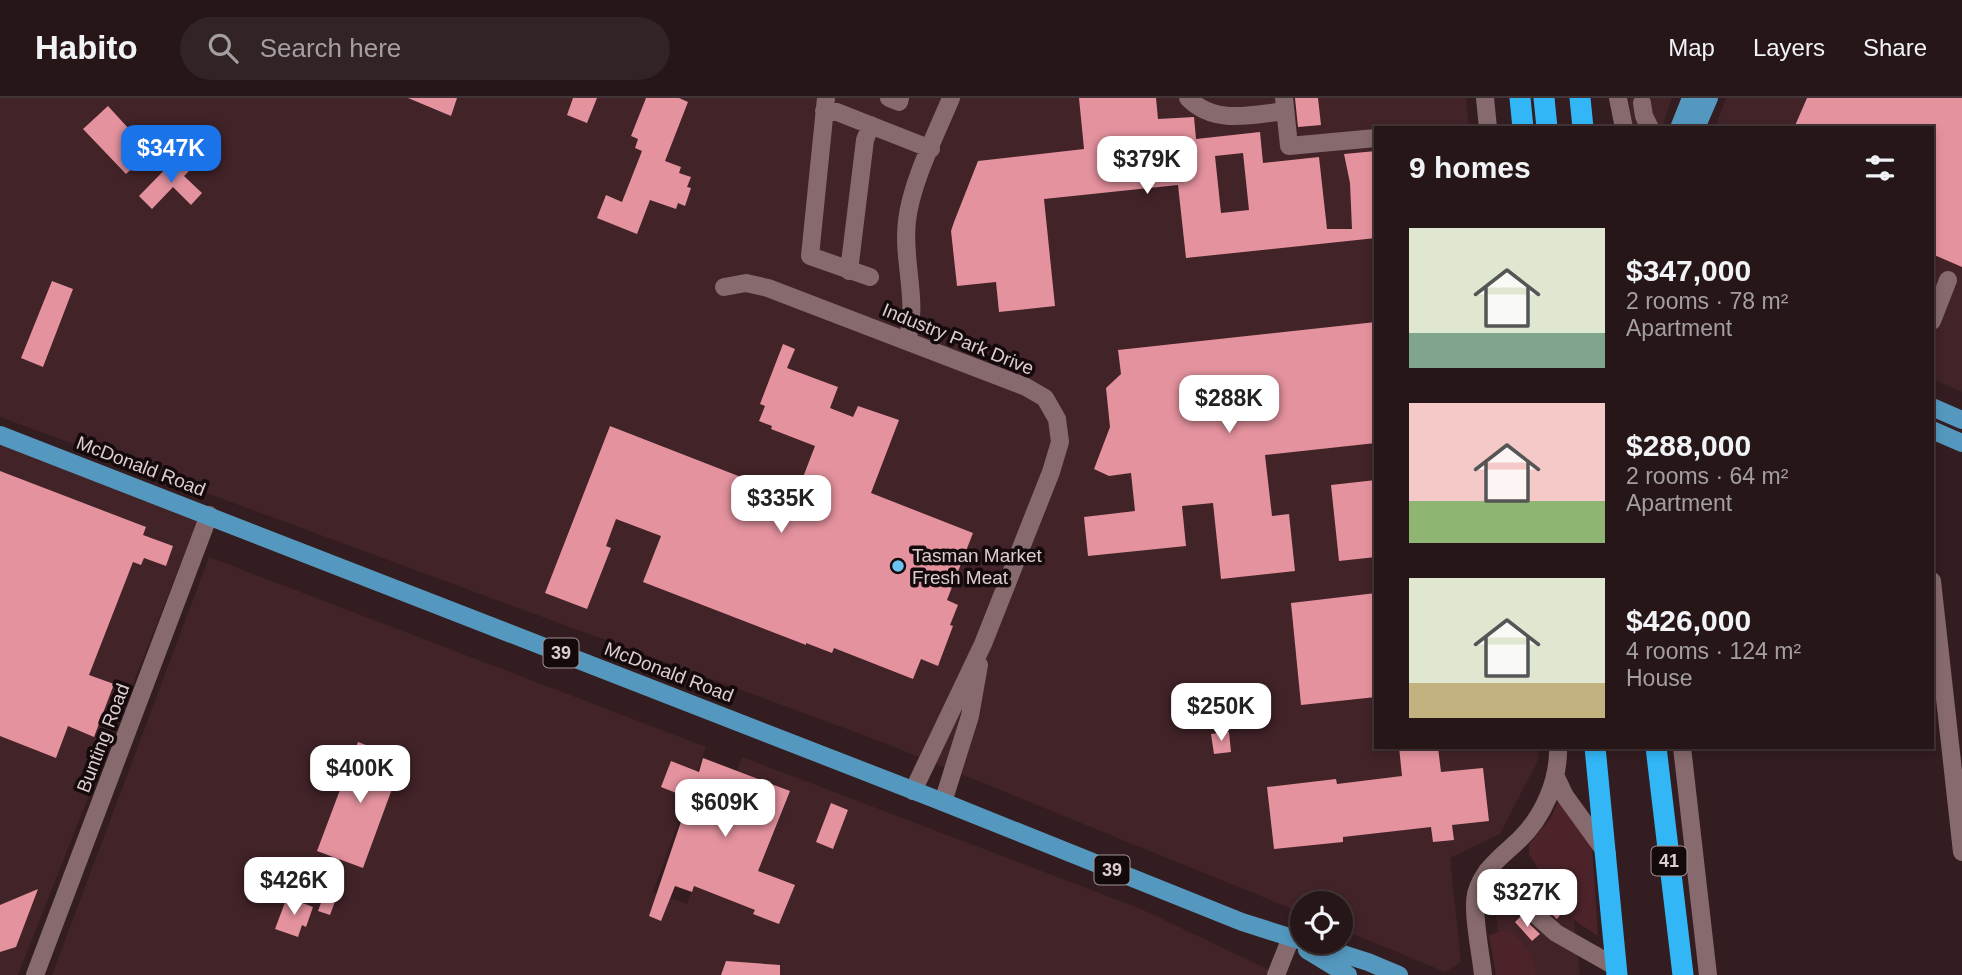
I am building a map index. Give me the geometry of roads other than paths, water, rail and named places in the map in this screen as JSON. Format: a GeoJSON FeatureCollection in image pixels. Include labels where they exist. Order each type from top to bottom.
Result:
{"type":"FeatureCollection","features":[{"type":"Feature","properties":{"kind":"highway"},"geometry":{"type":"LineString","coordinates":[[1520,98],[1523,126]]}},
{"type":"Feature","properties":{"kind":"highway"},"geometry":{"type":"LineString","coordinates":[[1544,98],[1547,126]]}},
{"type":"Feature","properties":{"kind":"highway"},"geometry":{"type":"LineString","coordinates":[[1580,98],[1583,126]]}},
{"type":"Feature","properties":{"kind":"highway"},"geometry":{"type":"LineString","coordinates":[[1595,749],[1617,971]]}},
{"type":"Feature","properties":{"kind":"highway","name":"41"},"geometry":{"type":"LineString","coordinates":[[1656,749],[1683,975]]}},
{"type":"Feature","properties":{"kind":"main road"},"geometry":{"type":"LineString","coordinates":[[1680,126],[1691,98]]}},
{"type":"Feature","properties":{"kind":"main road"},"geometry":{"type":"LineString","coordinates":[[1697,126],[1709,98]]}},
{"type":"Feature","properties":{"kind":"main road"},"geometry":{"type":"LineString","coordinates":[[1934,408],[1962,420]]}},
{"type":"Feature","properties":{"kind":"main road"},"geometry":{"type":"LineString","coordinates":[[1934,431],[1962,443]]}},
{"type":"Feature","properties":{"kind":"main road","name":"McDonald Road"},"geometry":{"type":"LineString","coordinates":[[0,435],[913,790],[1242,922],[1368,962],[1399,975]]}},
{"type":"Feature","properties":{"kind":"main road","name":"McDonald Road"},"geometry":{"type":"LineString","coordinates":[[1286,938],[1348,975]]}},
{"type":"Feature","properties":{"kind":"street"},"geometry":{"type":"LineString","coordinates":[[889,98],[899,102],[900,98]]}},
{"type":"Feature","properties":{"kind":"street"},"geometry":{"type":"LineString","coordinates":[[907,340],[913,313],[905,248],[907,219],[914,191],[951,98]]}},
{"type":"Feature","properties":{"kind":"street"},"geometry":{"type":"LineString","coordinates":[[1188,98],[1195,106],[1214,115],[1234,117],[1285,105],[1289,146],[1374,138]]}},
{"type":"Feature","properties":{"kind":"street"},"geometry":{"type":"LineString","coordinates":[[1483,126],[1485,98]]}},
{"type":"Feature","properties":{"kind":"street"},"geometry":{"type":"LineString","coordinates":[[1618,98],[1624,126]]}},
{"type":"Feature","properties":{"kind":"street"},"geometry":{"type":"LineString","coordinates":[[1642,103],[1649,126]]}},
{"type":"Feature","properties":{"kind":"street"},"geometry":{"type":"LineString","coordinates":[[870,277],[810,256],[825,104],[836,111],[931,149]]}},
{"type":"Feature","properties":{"kind":"street"},"geometry":{"type":"LineString","coordinates":[[849,271],[865,140],[871,125]]}},
{"type":"Feature","properties":{"kind":"street"},"geometry":{"type":"LineString","coordinates":[[1934,316],[1948,280]]}},
{"type":"Feature","properties":{"kind":"street","name":"Industry Park Drive"},"geometry":{"type":"LineString","coordinates":[[724,287],[746,284],[768,288],[1026,387],[1045,398],[1057,419],[1060,442],[1051,472],[983,644],[913,790]]}},
{"type":"Feature","properties":{"kind":"street","name":"Bunting Road"},"geometry":{"type":"LineString","coordinates":[[35,975],[209,515]]}},
{"type":"Feature","properties":{"kind":"street"},"geometry":{"type":"LineString","coordinates":[[1934,600],[1962,852]]}},
{"type":"Feature","properties":{"kind":"street","name":"Industry Park Drive"},"geometry":{"type":"LineString","coordinates":[[943,802],[970,716],[983,644]]}},
{"type":"Feature","properties":{"kind":"street"},"geometry":{"type":"LineString","coordinates":[[1483,975],[1475,901],[1479,885],[1487,871],[1535,822],[1556,775],[1558,749]]}},
{"type":"Feature","properties":{"kind":"street"},"geometry":{"type":"LineString","coordinates":[[1682,749],[1708,975]]}},
{"type":"Feature","properties":{"kind":"street"},"geometry":{"type":"LineString","coordinates":[[1556,775],[1565,796],[1607,854]]}},
{"type":"Feature","properties":{"kind":"street"},"geometry":{"type":"LineString","coordinates":[[1487,871],[1556,933],[1617,971]]}},
{"type":"Feature","properties":{"kind":"street"},"geometry":{"type":"LineString","coordinates":[[1276,975],[1286,938]]}},
{"type":"Feature","properties":{"kind":"place","name":"Tasman Market Fresh Meat"},"geometry":{"type":"Point","coordinates":[898,566]}}]}
